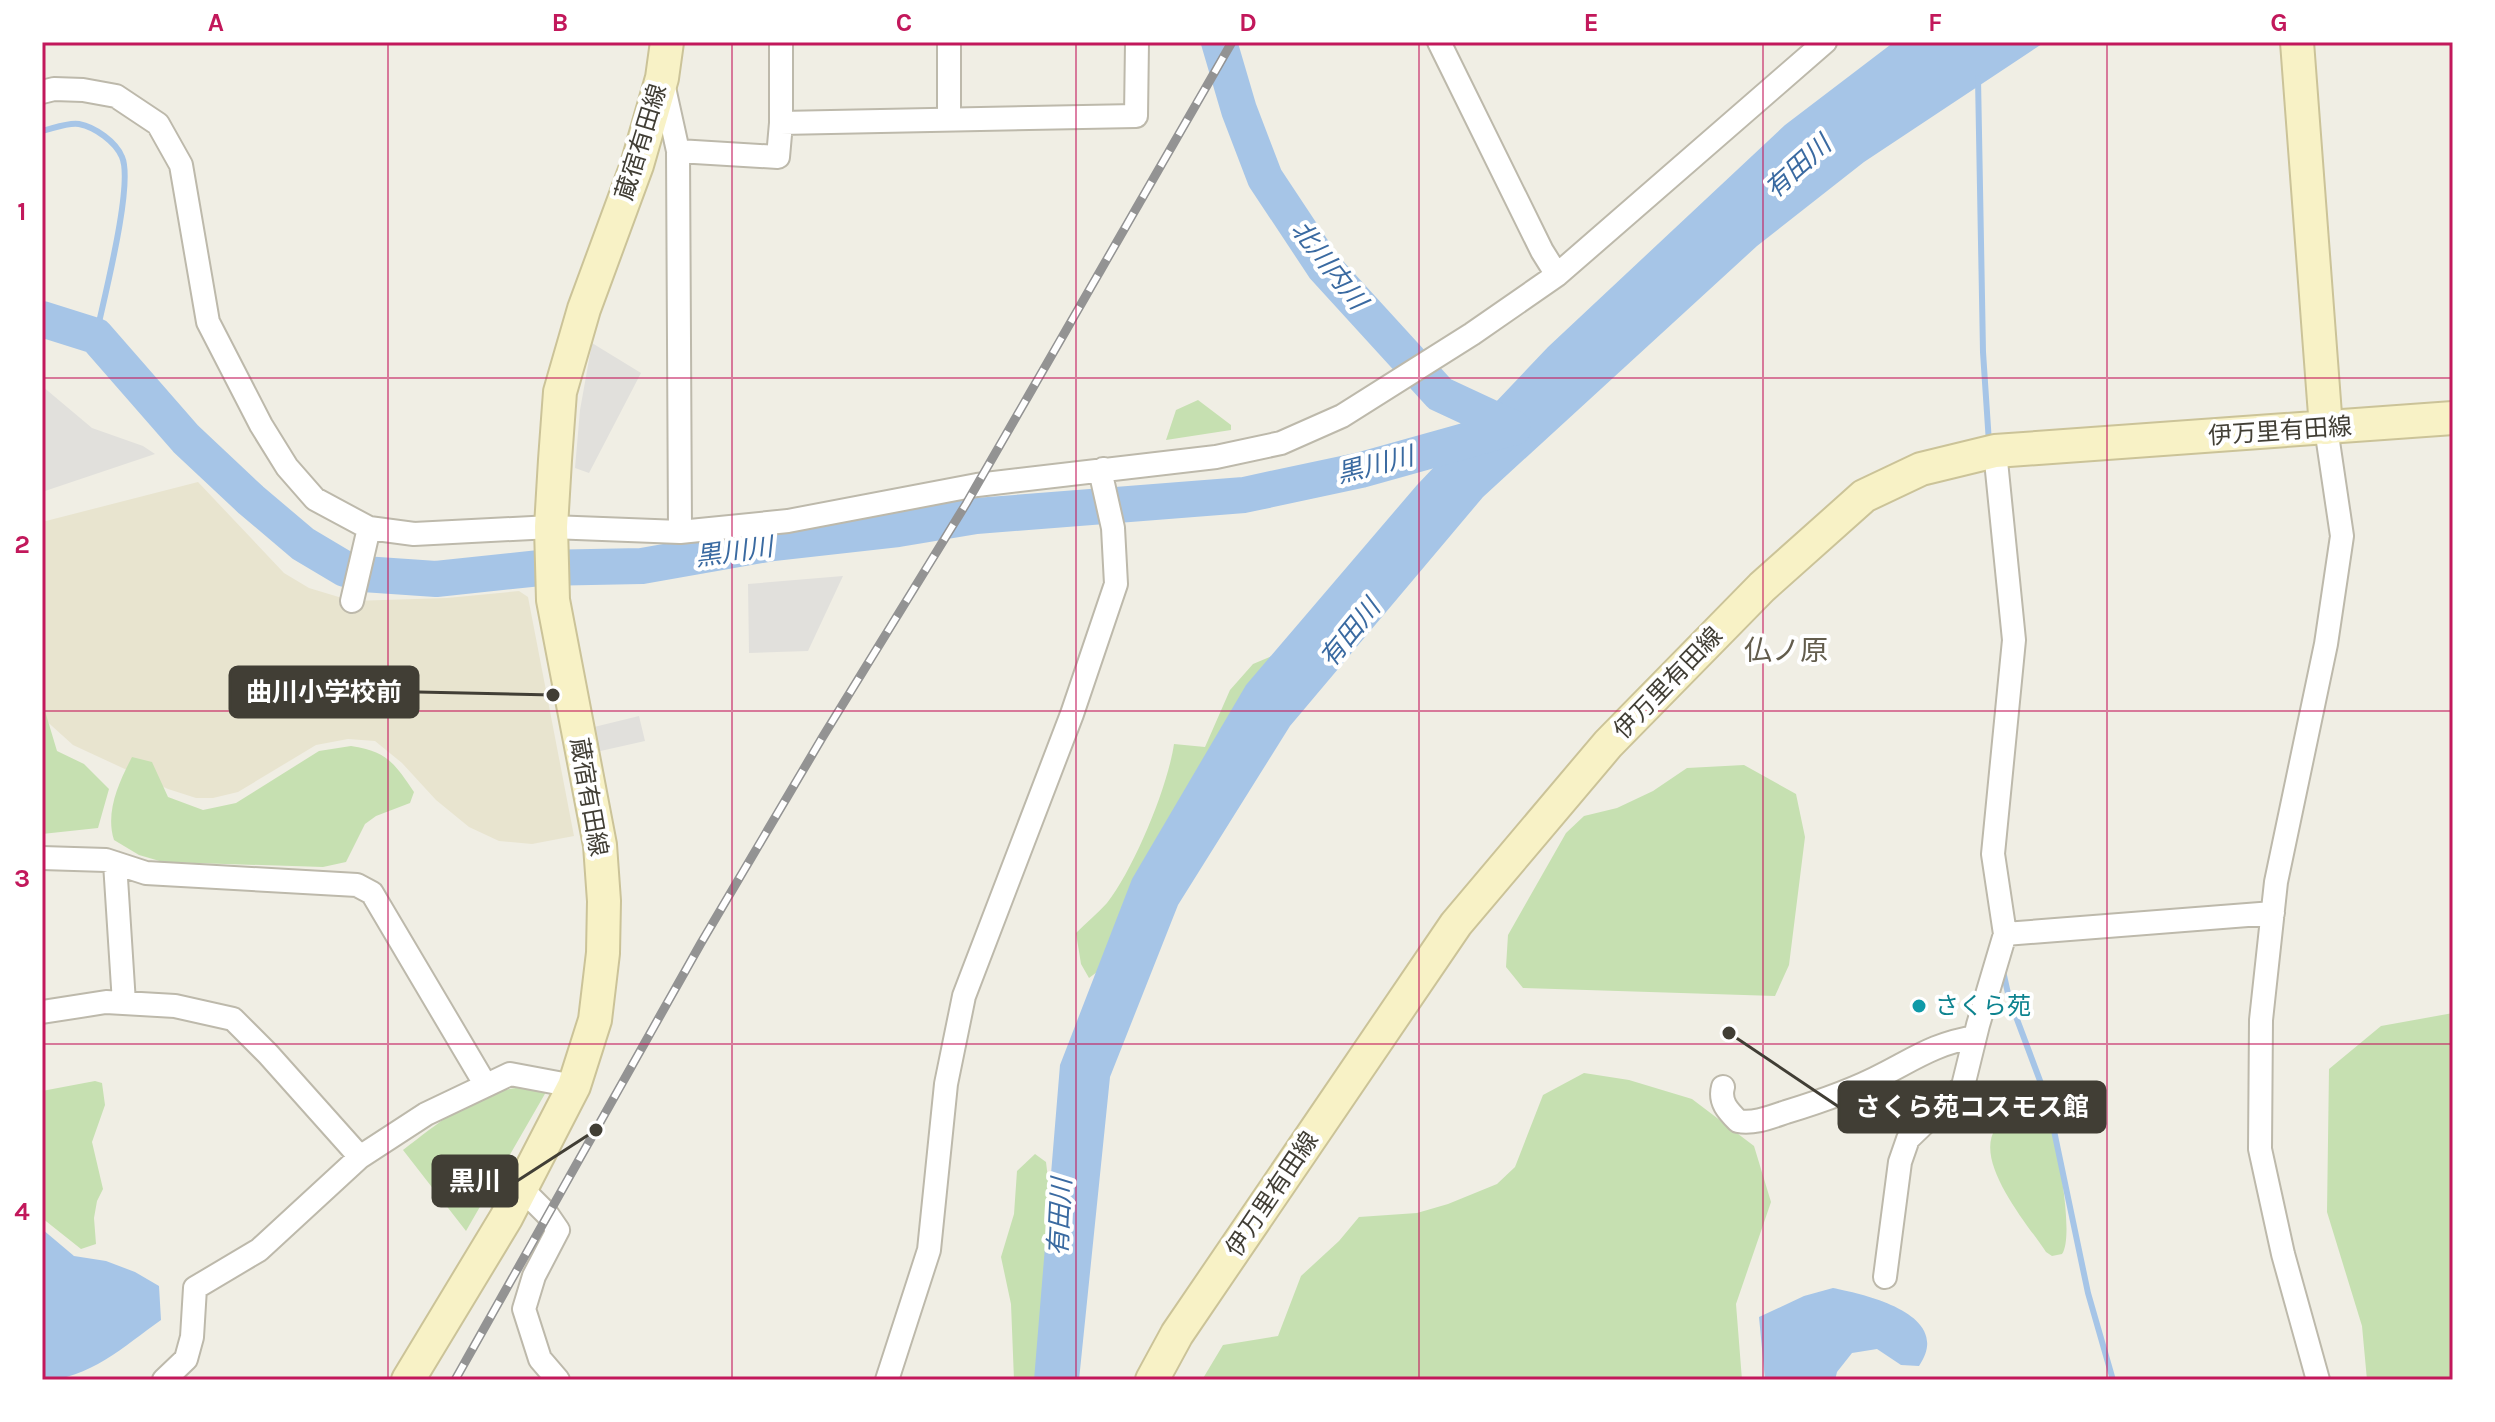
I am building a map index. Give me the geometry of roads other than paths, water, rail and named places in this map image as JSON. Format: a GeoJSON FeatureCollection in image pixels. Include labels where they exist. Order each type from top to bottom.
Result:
{"type":"FeatureCollection","features":[{"type":"Feature","properties":{"kind":"main road","name":"蔵宿有田線"},"geometry":{"type":"LineString","coordinates":[[408,1380],[471,1278],[574,1086],[595,1020],[603,953],[604,901],[600,845],[553,600],[551,527],[560,392],[584,309],[637,165],[662,78],[667,42]]}},
{"type":"Feature","properties":{"kind":"main road"},"geometry":{"type":"LineString","coordinates":[[2297,42],[2326,428]]}},
{"type":"Feature","properties":{"kind":"main road","name":"伊万里有田線"},"geometry":{"type":"LineString","coordinates":[[1152,1380],[1177,1334],[1456,924],[1608,744],[1762,587],[1864,496],[1921,469],[1995,451],[2453,418]]}},
{"type":"Feature","properties":{"kind":"street"},"geometry":{"type":"LineString","coordinates":[[678,151],[778,157],[781,42]]}},
{"type":"Feature","properties":{"kind":"street"},"geometry":{"type":"LineString","coordinates":[[949,42],[949,119]]}},
{"type":"Feature","properties":{"kind":"street"},"geometry":{"type":"LineString","coordinates":[[781,123],[1136,116],[1137,42]]}},
{"type":"Feature","properties":{"kind":"street"},"geometry":{"type":"LineString","coordinates":[[1439,42],[1542,251],[1557,275]]}},
{"type":"Feature","properties":{"kind":"street"},"geometry":{"type":"LineString","coordinates":[[42,92],[54,89],[83,90],[116,96],[158,124],[181,165],[208,322],[261,425],[287,467],[315,499],[369,528],[414,534],[551,527],[680,532],[788,521],[977,485],[1103,474],[1216,457],[1281,443],[1342,416],[1472,334],[1557,275],[1825,42]]}},
{"type":"Feature","properties":{"kind":"street"},"geometry":{"type":"LineString","coordinates":[[662,78],[678,151],[680,532]]}},
{"type":"Feature","properties":{"kind":"street"},"geometry":{"type":"LineString","coordinates":[[2318,1380],[2283,1254],[2260,1149],[2261,1020],[2276,882],[2326,644],[2342,536],[2326,428]]}},
{"type":"Feature","properties":{"kind":"street"},"geometry":{"type":"LineString","coordinates":[[1885,1277],[1900,1162],[1908,1139],[1963,1086],[2005,934],[1993,854],[2014,640],[1995,451]]}},
{"type":"Feature","properties":{"kind":"street"},"geometry":{"type":"LineString","coordinates":[[887,1380],[929,1250],[946,1084],[964,996],[1072,714],[1116,584],[1113,528],[1103,474]]}},
{"type":"Feature","properties":{"kind":"street"},"geometry":{"type":"LineString","coordinates":[[352,601],[369,528]]}},
{"type":"Feature","properties":{"kind":"street"},"geometry":{"type":"LineString","coordinates":[[42,858],[106,860],[146,873],[357,885],[372,893],[485,1084]]}},
{"type":"Feature","properties":{"kind":"street"},"geometry":{"type":"LineString","coordinates":[[115,863],[124,1003]]}},
{"type":"Feature","properties":{"kind":"street"},"geometry":{"type":"LineString","coordinates":[[2005,934],[2273,913]]}},
{"type":"Feature","properties":{"kind":"street"},"geometry":{"type":"LineString","coordinates":[[42,1012],[106,1002],[175,1006],[233,1019],[360,1157]]}},
{"type":"Feature","properties":{"kind":"street"},"geometry":{"type":"LineString","coordinates":[[1723,1087],[1725,1108],[1738,1121],[1761,1120],[1807,1106],[1872,1080],[1948,1041],[1975,1037]]}},
{"type":"Feature","properties":{"kind":"street"},"geometry":{"type":"LineString","coordinates":[[164,1380],[186,1359],[192,1337],[195,1288],[259,1250],[360,1157],[426,1114],[510,1074],[574,1086]]}},
{"type":"Feature","properties":{"kind":"street"},"geometry":{"type":"LineString","coordinates":[[521,1188],[558,1230],[534,1276],[524,1309],[540,1359],[558,1380]]}},
{"type":"Feature","properties":{"kind":"water","name":"有田川"},"geometry":{"type":"Polygon","coordinates":[[[1894,42],[2045,42],[1864,162],[1757,246],[1483,497],[1290,726],[1178,905],[1110,1077],[1079,1380],[1034,1380],[1060,1065],[1132,879],[1246,685],[1417,485],[1548,347],[1785,125],[1894,42]]]}},
{"type":"Feature","properties":{"kind":"water"},"geometry":{"type":"Polygon","coordinates":[[[42,1229],[74,1256],[106,1261],[135,1272],[159,1286],[161,1320],[91,1368],[42,1380],[42,1229]]]}},
{"type":"Feature","properties":{"kind":"water"},"geometry":{"type":"Polygon","coordinates":[[[1833,1288],[1885,1302],[1916,1321],[1925,1333],[1927,1348],[1919,1366],[1901,1365],[1877,1349],[1852,1353],[1837,1372],[1835,1380],[1765,1380],[1759,1317],[1804,1296],[1833,1288]]]}},
{"type":"Feature","properties":{"kind":"waterway","name":"北川内川"},"geometry":{"type":"LineString","coordinates":[[1219,42],[1239,110],[1265,178],[1324,267],[1440,394],[1513,428]]}},
{"type":"Feature","properties":{"kind":"waterway"},"geometry":{"type":"LineString","coordinates":[[1978,78],[1983,352],[1989,443]]}},
{"type":"Feature","properties":{"kind":"waterway"},"geometry":{"type":"LineString","coordinates":[[42,131],[79,124],[110,141],[122,157],[125,171],[121,217],[96,336]]}},
{"type":"Feature","properties":{"kind":"waterway","name":"黒川川"},"geometry":{"type":"LineString","coordinates":[[42,319],[96,336],[186,439],[251,500],[303,544],[345,569],[363,574],[436,579],[540,568],[642,566],[773,543],[898,529],[976,516],[1244,495],[1361,470],[1504,430]]}},
{"type":"Feature","properties":{"kind":"waterway"},"geometry":{"type":"LineString","coordinates":[[2003,971],[2009,998],[2048,1102],[2088,1293],[2113,1380]]}},
{"type":"Feature","properties":{"kind":"railway"},"geometry":{"type":"LineString","coordinates":[[455,1380],[701,943],[966,504],[1232,42]]}},
{"type":"Feature","properties":{"kind":"place","name":"曲川小学校前"},"geometry":{"type":"Point","coordinates":[553,695]}},
{"type":"Feature","properties":{"kind":"place","name":"さくら苑"},"geometry":{"type":"Point","coordinates":[1919,1006]}},
{"type":"Feature","properties":{"kind":"place","name":"さくら苑コスモス館"},"geometry":{"type":"Point","coordinates":[1729,1033]}},
{"type":"Feature","properties":{"kind":"place","name":"黒川"},"geometry":{"type":"Point","coordinates":[596,1130]}},
{"type":"Feature","properties":{"kind":"district","name":"仏ノ原"},"geometry":{"type":"Point","coordinates":[1786,650]}}]}
